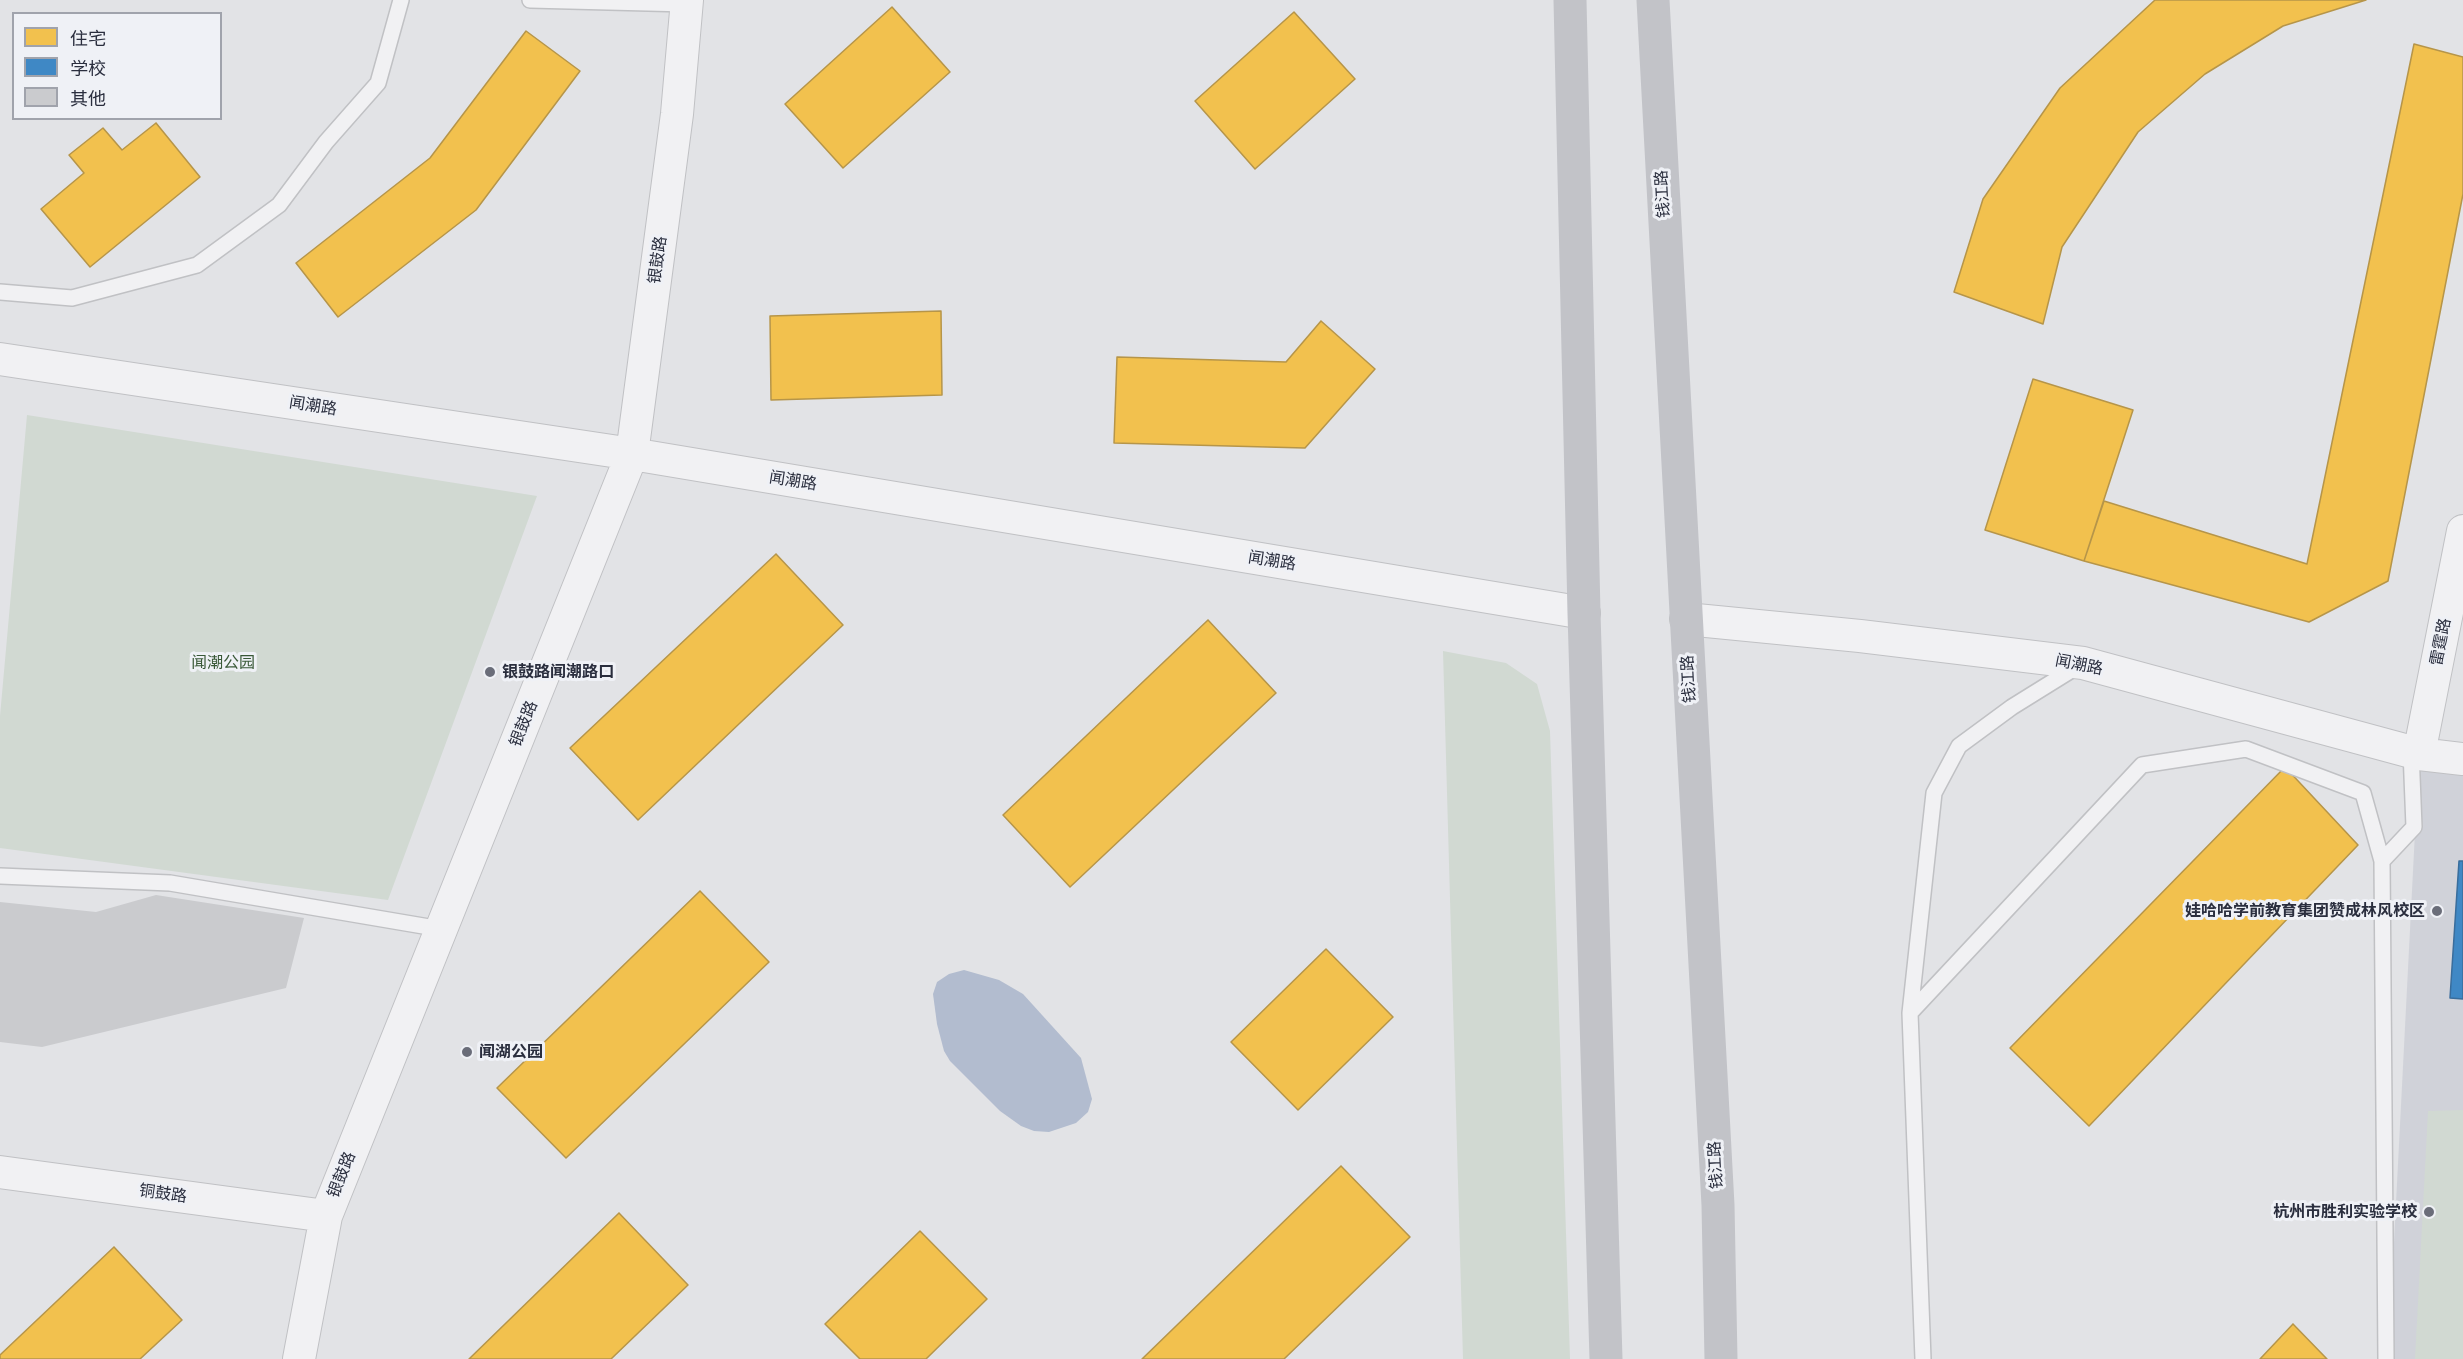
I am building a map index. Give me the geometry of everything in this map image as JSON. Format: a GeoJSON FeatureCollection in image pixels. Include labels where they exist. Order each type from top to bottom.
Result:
{"type":"FeatureCollection","features":[{"type":"Feature","properties":{"kind":"main road"},"geometry":{"type":"LineString","coordinates":[[1570,0],[1584,613],[1606,1359]]}},
{"type":"Feature","properties":{"kind":"main road","name":"钱江路"},"geometry":{"type":"LineString","coordinates":[[1653,0],[1718,1204],[1721,1359]]}},
{"type":"Feature","properties":{"kind":"street","name":"银鼓路"},"geometry":{"type":"LineString","coordinates":[[299,1359],[326,1216],[632,454],[677,114],[687,2]]}},
{"type":"Feature","properties":{"kind":"street","name":"闻潮路"},"geometry":{"type":"LineString","coordinates":[[0,359],[632,454],[1584,613]]}},
{"type":"Feature","properties":{"kind":"street","name":"雷霆路"},"geometry":{"type":"LineString","coordinates":[[2415,752],[2463,531]]}},
{"type":"Feature","properties":{"kind":"street","name":"闻潮路"},"geometry":{"type":"LineString","coordinates":[[1686,619],[1860,636],[2083,663],[2415,752],[2463,759]]}},
{"type":"Feature","properties":{"kind":"street","name":"铜鼓路"},"geometry":{"type":"LineString","coordinates":[[0,1172],[326,1216]]}},
{"type":"Feature","properties":{"kind":"lane"},"geometry":{"type":"LineString","coordinates":[[0,292],[72,298],[197,265],[279,205],[326,142],[378,83],[401,0]]}},
{"type":"Feature","properties":{"kind":"lane"},"geometry":{"type":"LineString","coordinates":[[530,0],[687,2]]}},
{"type":"Feature","properties":{"kind":"lane"},"geometry":{"type":"LineString","coordinates":[[1923,1359],[1910,1013],[1934,793],[1959,746],[2012,707],[2083,663]]}},
{"type":"Feature","properties":{"kind":"lane"},"geometry":{"type":"LineString","coordinates":[[1910,1013],[2142,765],[2246,749],[2363,793],[2382,861],[2386,1359]]}},
{"type":"Feature","properties":{"kind":"lane"},"geometry":{"type":"LineString","coordinates":[[2382,861],[2414,827],[2415,752]]}},
{"type":"Feature","properties":{"kind":"lane"},"geometry":{"type":"LineString","coordinates":[[0,876],[170,883],[441,929]]}},
{"type":"Feature","properties":{"kind":"shaded area"},"geometry":{"type":"Polygon","coordinates":[[[2419,754],[2463,759],[2463,1359],[2388,1359],[2419,754]]]}},
{"type":"Feature","properties":{"kind":"green space","name":"闻潮公园"},"geometry":{"type":"Polygon","coordinates":[[[27,415],[537,496],[388,900],[0,848],[0,716],[27,415]]]}},
{"type":"Feature","properties":{"kind":"green space"},"geometry":{"type":"Polygon","coordinates":[[[1443,651],[1506,663],[1537,684],[1550,731],[1570,1359],[1463,1359],[1443,651]]]}},
{"type":"Feature","properties":{"kind":"green space"},"geometry":{"type":"Polygon","coordinates":[[[2463,1110],[2463,1359],[2415,1359],[2428,1111],[2463,1110]]]}},
{"type":"Feature","properties":{"kind":"water"},"geometry":{"type":"Polygon","coordinates":[[[964,970],[999,980],[1023,994],[1081,1058],[1092,1099],[1088,1112],[1076,1123],[1049,1132],[1034,1131],[1021,1126],[1000,1111],[950,1061],[944,1051],[937,1024],[933,994],[937,982],[949,974],[964,970]]]}},
{"type":"Feature","properties":{"kind":"building: 住宅"},"geometry":{"type":"Polygon","coordinates":[[[2155,0],[2366,0],[2283,26],[2205,74],[2138,132],[2062,247],[2043,324],[1954,292],[1983,199],[2060,88],[2155,0]]]}},
{"type":"Feature","properties":{"kind":"building: 住宅"},"geometry":{"type":"Polygon","coordinates":[[[892,7],[950,72],[843,168],[785,104],[892,7]]]}},
{"type":"Feature","properties":{"kind":"building: 住宅"},"geometry":{"type":"Polygon","coordinates":[[[1294,12],[1355,79],[1255,169],[1195,101],[1294,12]]]}},
{"type":"Feature","properties":{"kind":"building: 住宅"},"geometry":{"type":"Polygon","coordinates":[[[526,31],[580,71],[476,210],[338,317],[296,263],[430,158],[526,31]]]}},
{"type":"Feature","properties":{"kind":"building: 住宅"},"geometry":{"type":"Polygon","coordinates":[[[2414,44],[2463,57],[2463,194],[2388,581],[2309,622],[2084,561],[2104,501],[2307,564],[2414,44]]]}},
{"type":"Feature","properties":{"kind":"building: 住宅"},"geometry":{"type":"Polygon","coordinates":[[[156,123],[200,177],[90,267],[41,209],[84,173],[69,155],[103,128],[122,150],[156,123]]]}},
{"type":"Feature","properties":{"kind":"building: 住宅"},"geometry":{"type":"Polygon","coordinates":[[[941,311],[942,395],[771,400],[770,316],[941,311]]]}},
{"type":"Feature","properties":{"kind":"building: 住宅"},"geometry":{"type":"Polygon","coordinates":[[[1321,321],[1375,369],[1305,448],[1114,443],[1117,357],[1286,362],[1321,321]]]}},
{"type":"Feature","properties":{"kind":"building: 住宅"},"geometry":{"type":"Polygon","coordinates":[[[2033,379],[2133,410],[2084,561],[1985,530],[2033,379]]]}},
{"type":"Feature","properties":{"kind":"building: 住宅"},"geometry":{"type":"Polygon","coordinates":[[[776,554],[843,625],[638,820],[570,748],[776,554]]]}},
{"type":"Feature","properties":{"kind":"building: 住宅"},"geometry":{"type":"Polygon","coordinates":[[[1208,620],[1276,693],[1070,887],[1003,815],[1208,620]]]}},
{"type":"Feature","properties":{"kind":"building: 住宅"},"geometry":{"type":"Polygon","coordinates":[[[2285,767],[2358,845],[2089,1126],[2010,1048],[2285,767]]]}},
{"type":"Feature","properties":{"kind":"building: 住宅"},"geometry":{"type":"Polygon","coordinates":[[[700,891],[769,962],[566,1158],[497,1088],[700,891]]]}},
{"type":"Feature","properties":{"kind":"building: 住宅"},"geometry":{"type":"Polygon","coordinates":[[[1326,949],[1393,1017],[1298,1110],[1231,1042],[1326,949]]]}},
{"type":"Feature","properties":{"kind":"building: 住宅"},"geometry":{"type":"Polygon","coordinates":[[[1341,1166],[1410,1237],[1284,1359],[1142,1359],[1341,1166]]]}},
{"type":"Feature","properties":{"kind":"building: 住宅"},"geometry":{"type":"Polygon","coordinates":[[[619,1213],[688,1285],[611,1359],[469,1359],[619,1213]]]}},
{"type":"Feature","properties":{"kind":"building: 住宅"},"geometry":{"type":"Polygon","coordinates":[[[920,1231],[987,1299],[926,1359],[860,1359],[825,1324],[920,1231]]]}},
{"type":"Feature","properties":{"kind":"building: 住宅"},"geometry":{"type":"Polygon","coordinates":[[[114,1247],[182,1320],[140,1359],[0,1359],[0,1355],[114,1247]]]}},
{"type":"Feature","properties":{"kind":"building: 住宅"},"geometry":{"type":"Polygon","coordinates":[[[2293,1324],[2327,1359],[2260,1359],[2293,1324]]]}},
{"type":"Feature","properties":{"kind":"building: 学校"},"geometry":{"type":"Polygon","coordinates":[[[2459,861],[2463,861],[2463,999],[2450,998],[2459,861]]]}},
{"type":"Feature","properties":{"kind":"building: 其他"},"geometry":{"type":"Polygon","coordinates":[[[156,895],[304,918],[286,988],[42,1047],[0,1042],[0,902],[96,912],[156,895]]]}},
{"type":"Feature","properties":{"kind":"place","name":"银鼓路闻潮路口"},"geometry":{"type":"Point","coordinates":[490,672]}},
{"type":"Feature","properties":{"kind":"place","name":"娃哈哈学前教育集团赞成林风校区"},"geometry":{"type":"Point","coordinates":[2437,911]}},
{"type":"Feature","properties":{"kind":"place","name":"闻湖公园"},"geometry":{"type":"Point","coordinates":[467,1052]}},
{"type":"Feature","properties":{"kind":"place","name":"杭州市胜利实验学校"},"geometry":{"type":"Point","coordinates":[2429,1212]}}]}
